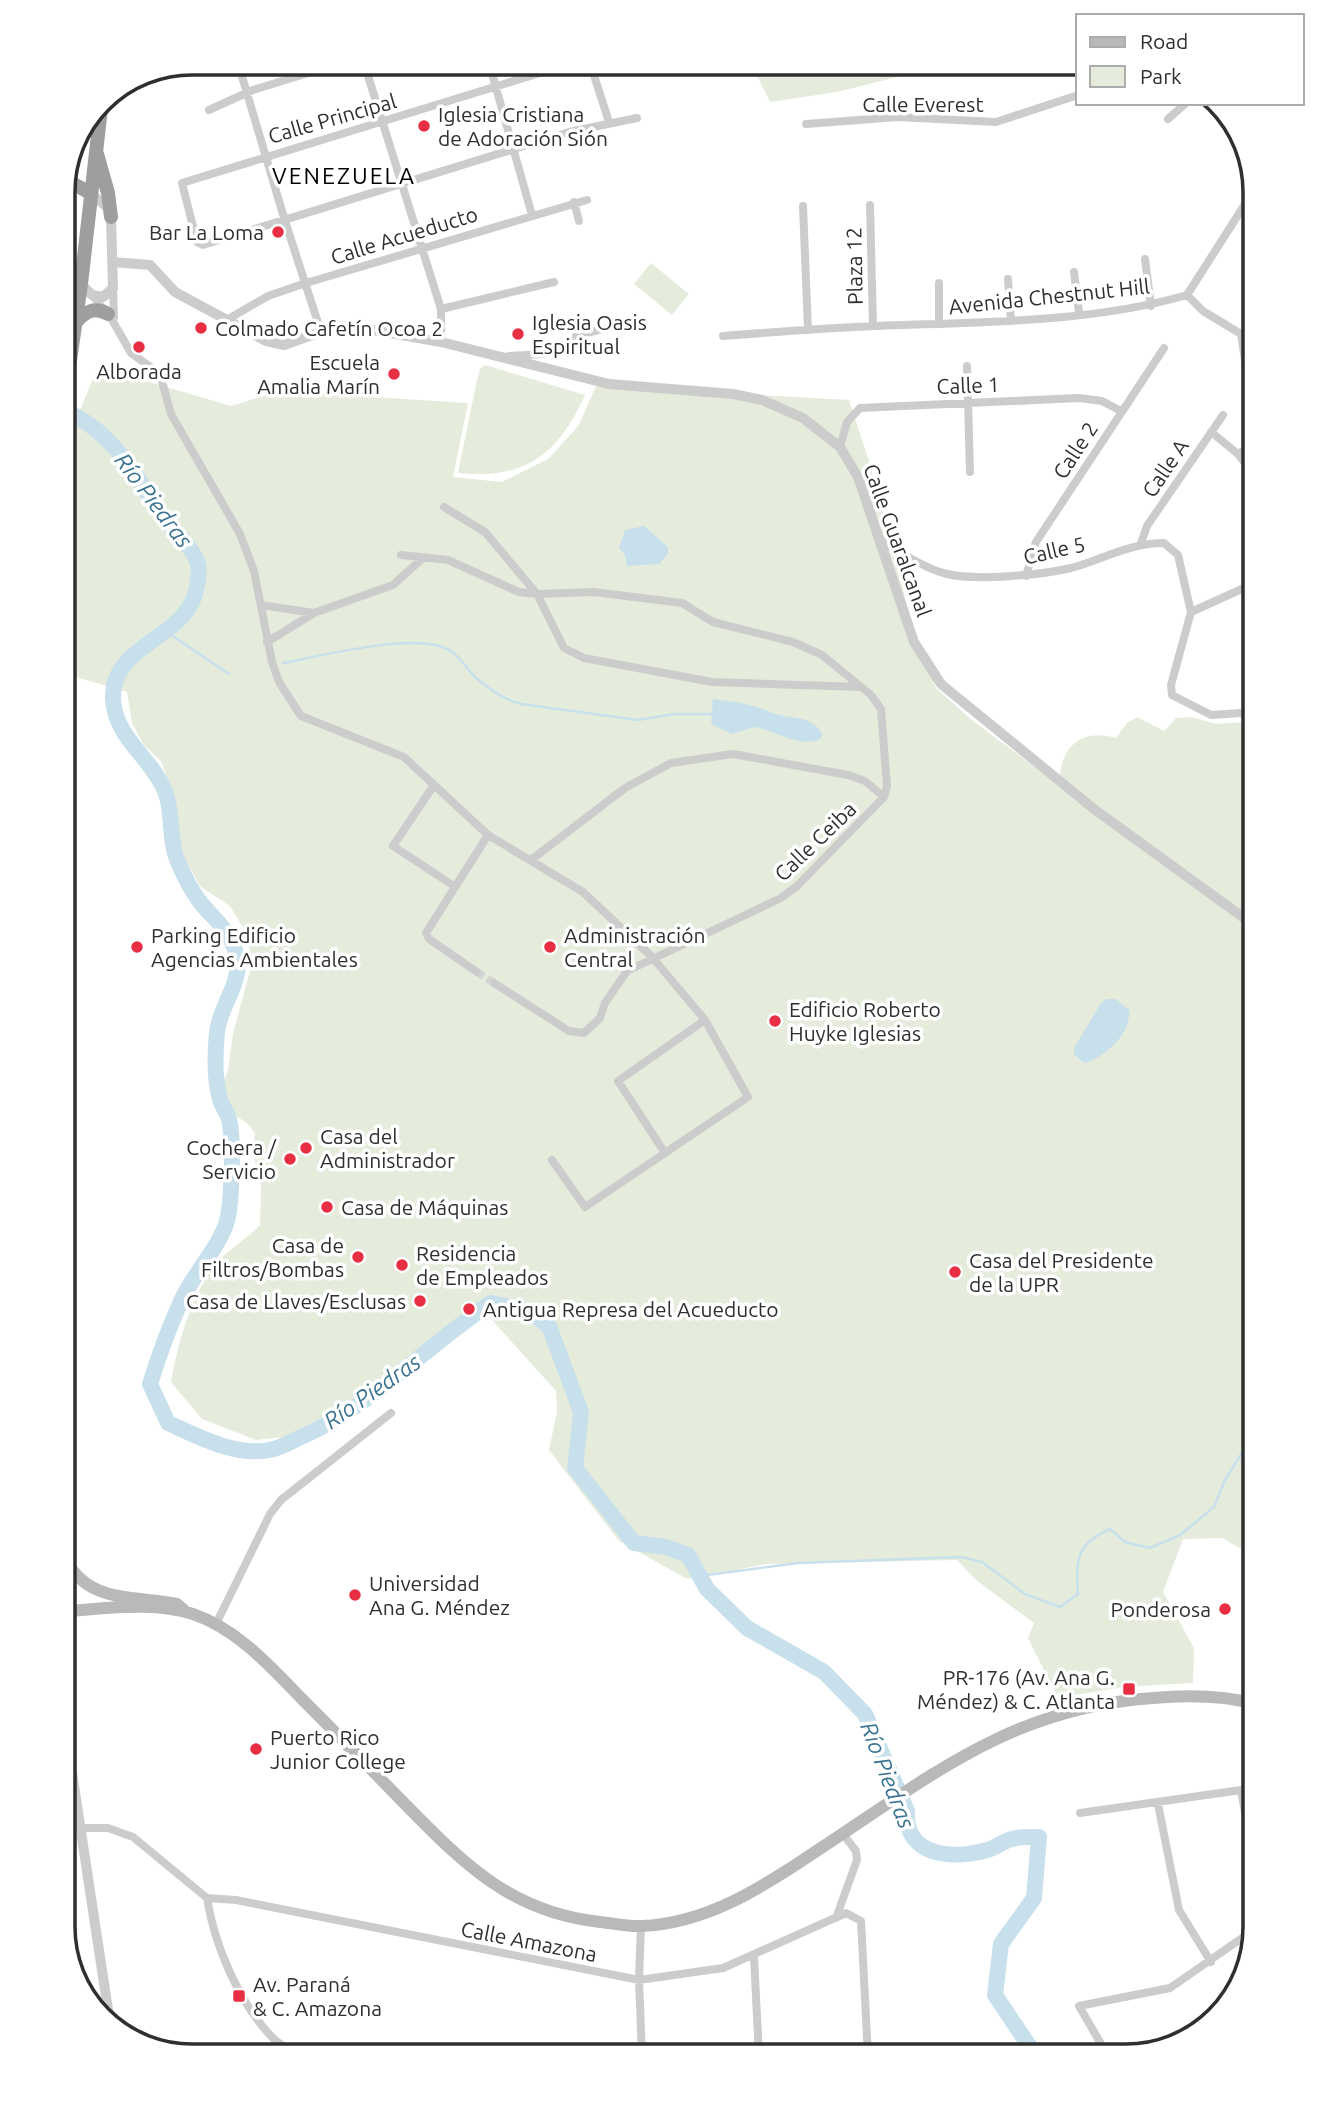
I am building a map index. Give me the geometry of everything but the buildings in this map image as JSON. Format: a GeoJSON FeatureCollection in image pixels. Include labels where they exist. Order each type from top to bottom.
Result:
{"type":"FeatureCollection","features":[{"type":"Feature","properties":{"kind":"highway"},"geometry":{"type":"LineString","coordinates":[[75,329],[86,290],[91,187],[99,121]]}},
{"type":"Feature","properties":{"kind":"highway"},"geometry":{"type":"LineString","coordinates":[[90,136],[87,154],[91,187]]}},
{"type":"Feature","properties":{"kind":"highway"},"geometry":{"type":"LineString","coordinates":[[96,148],[108,192],[111,217]]}},
{"type":"Feature","properties":{"kind":"highway"},"geometry":{"type":"LineString","coordinates":[[75,182],[91,187]]}},
{"type":"Feature","properties":{"kind":"highway"},"geometry":{"type":"LineString","coordinates":[[75,272],[86,290]]}},
{"type":"Feature","properties":{"kind":"highway"},"geometry":{"type":"LineString","coordinates":[[76,322],[84,313],[93,310],[111,320]]}},
{"type":"Feature","properties":{"kind":"main road"},"geometry":{"type":"LineString","coordinates":[[75,1574],[95,1590],[177,1604],[189,1613],[216,1624],[258,1654],[455,1855],[497,1888],[565,1918],[641,1926],[706,1913],[756,1892],[933,1774],[1004,1733],[1056,1714],[1114,1700],[1187,1695],[1243,1702]]}},
{"type":"Feature","properties":{"kind":"main road"},"geometry":{"type":"LineString","coordinates":[[75,1610],[139,1607],[189,1613]]}},
{"type":"Feature","properties":{"kind":"street"},"geometry":{"type":"LineString","coordinates":[[242,75],[321,332]]}},
{"type":"Feature","properties":{"kind":"street"},"geometry":{"type":"LineString","coordinates":[[209,110],[247,93],[303,75]]}},
{"type":"Feature","properties":{"kind":"street"},"geometry":{"type":"LineString","coordinates":[[368,75],[441,309],[441,342]]}},
{"type":"Feature","properties":{"kind":"street"},"geometry":{"type":"LineString","coordinates":[[493,75],[532,215]]}},
{"type":"Feature","properties":{"kind":"street","name":"Calle Principal"},"geometry":{"type":"LineString","coordinates":[[285,221],[277,220],[203,245],[197,242],[182,183],[534,75]]}},
{"type":"Feature","properties":{"kind":"street"},"geometry":{"type":"LineString","coordinates":[[594,75],[609,122]]}},
{"type":"Feature","properties":{"kind":"street","name":"Calle Everest"},"geometry":{"type":"LineString","coordinates":[[806,124],[898,117],[996,122],[1076,95]]}},
{"type":"Feature","properties":{"kind":"street"},"geometry":{"type":"LineString","coordinates":[[1171,105],[1177,110]]}},
{"type":"Feature","properties":{"kind":"street"},"geometry":{"type":"LineString","coordinates":[[1168,119],[1183,105]]}},
{"type":"Feature","properties":{"kind":"street"},"geometry":{"type":"LineString","coordinates":[[285,221],[401,183],[609,122],[637,118]]}},
{"type":"Feature","properties":{"kind":"street"},"geometry":{"type":"LineString","coordinates":[[91,187],[107,207],[111,217],[111,320]]}},
{"type":"Feature","properties":{"kind":"street","name":"Calle Acueducto"},"geometry":{"type":"LineString","coordinates":[[230,317],[268,296],[306,282],[587,200]]}},
{"type":"Feature","properties":{"kind":"street"},"geometry":{"type":"LineString","coordinates":[[574,202],[579,221]]}},
{"type":"Feature","properties":{"kind":"street","name":"Plaza 12"},"geometry":{"type":"LineString","coordinates":[[870,205],[873,326]]}},
{"type":"Feature","properties":{"kind":"street"},"geometry":{"type":"LineString","coordinates":[[803,206],[808,330]]}},
{"type":"Feature","properties":{"kind":"street"},"geometry":{"type":"LineString","coordinates":[[1243,209],[1187,295],[1203,311],[1241,334],[1243,347]]}},
{"type":"Feature","properties":{"kind":"street"},"geometry":{"type":"LineString","coordinates":[[1145,259],[1151,306]]}},
{"type":"Feature","properties":{"kind":"street","name":"Calle Guaralcanal"},"geometry":{"type":"LineString","coordinates":[[113,262],[150,265],[175,292],[230,317],[267,341],[284,345],[321,332],[350,326],[441,342],[609,384],[733,394],[762,400],[803,418],[841,447],[858,477],[914,642],[941,684],[1094,809],[1243,917]]}},
{"type":"Feature","properties":{"kind":"street"},"geometry":{"type":"LineString","coordinates":[[1074,272],[1079,313]]}},
{"type":"Feature","properties":{"kind":"street"},"geometry":{"type":"LineString","coordinates":[[1008,279],[1011,321]]}},
{"type":"Feature","properties":{"kind":"street"},"geometry":{"type":"LineString","coordinates":[[441,309],[554,282]]}},
{"type":"Feature","properties":{"kind":"street"},"geometry":{"type":"LineString","coordinates":[[939,283],[939,324]]}},
{"type":"Feature","properties":{"kind":"street"},"geometry":{"type":"LineString","coordinates":[[86,290],[103,297],[113,288]]}},
{"type":"Feature","properties":{"kind":"street"},"geometry":{"type":"LineString","coordinates":[[86,290],[111,320],[131,353],[158,372],[164,381],[171,414],[240,534],[254,571],[267,642],[279,682],[301,716],[404,757],[488,835],[583,892],[652,957],[705,1020],[748,1097],[585,1207],[552,1160]]}},
{"type":"Feature","properties":{"kind":"street","name":"Avenida Chestnut Hill"},"geometry":{"type":"LineString","coordinates":[[723,336],[873,326],[1011,321],[1151,306],[1187,295]]}},
{"type":"Feature","properties":{"kind":"street"},"geometry":{"type":"LineString","coordinates":[[499,357],[542,354],[576,340],[576,336],[611,327]]}},
{"type":"Feature","properties":{"kind":"street","name":"Calle 2"},"geometry":{"type":"LineString","coordinates":[[1026,576],[1036,542],[1164,348]]}},
{"type":"Feature","properties":{"kind":"street"},"geometry":{"type":"LineString","coordinates":[[967,366],[970,472]]}},
{"type":"Feature","properties":{"kind":"street","name":"Calle 1"},"geometry":{"type":"LineString","coordinates":[[841,447],[847,422],[860,408],[1079,398],[1102,401],[1121,411]]}},
{"type":"Feature","properties":{"kind":"street","name":"Calle A"},"geometry":{"type":"LineString","coordinates":[[1141,543],[1147,526],[1223,415]]}},
{"type":"Feature","properties":{"kind":"street"},"geometry":{"type":"LineString","coordinates":[[1211,432],[1243,460]]}},
{"type":"Feature","properties":{"kind":"street"},"geometry":{"type":"LineString","coordinates":[[1238,454],[1243,451]]}},
{"type":"Feature","properties":{"kind":"street"},"geometry":{"type":"LineString","coordinates":[[444,507],[485,532],[537,594],[564,648],[584,659],[712,682],[861,687]]}},
{"type":"Feature","properties":{"kind":"street","name":"Calle 5"},"geometry":{"type":"LineString","coordinates":[[880,540],[916,561],[948,575],[1026,576],[1072,567],[1141,543]]}},
{"type":"Feature","properties":{"kind":"street"},"geometry":{"type":"LineString","coordinates":[[1141,543],[1164,543],[1178,555],[1191,612],[1171,685],[1172,695],[1211,715],[1243,713]]}},
{"type":"Feature","properties":{"kind":"street"},"geometry":{"type":"LineString","coordinates":[[401,555],[448,560],[519,592],[594,592],[682,603],[713,622],[793,642],[822,654],[861,687],[881,709],[887,786],[884,797],[865,781],[848,775],[733,754],[693,759],[671,763],[625,788],[531,860]]}},
{"type":"Feature","properties":{"kind":"street"},"geometry":{"type":"LineString","coordinates":[[267,642],[314,613],[393,585],[423,558]]}},
{"type":"Feature","properties":{"kind":"street"},"geometry":{"type":"LineString","coordinates":[[1191,612],[1243,588]]}},
{"type":"Feature","properties":{"kind":"street"},"geometry":{"type":"LineString","coordinates":[[261,605],[314,613]]}},
{"type":"Feature","properties":{"kind":"street"},"geometry":{"type":"LineString","coordinates":[[433,785],[393,846],[454,886]]}},
{"type":"Feature","properties":{"kind":"street","name":"Calle Ceiba"},"geometry":{"type":"LineString","coordinates":[[494,983],[569,1031],[584,1033],[600,1018],[605,1003],[622,975],[652,957],[781,898],[797,886],[884,797]]}},
{"type":"Feature","properties":{"kind":"street"},"geometry":{"type":"LineString","coordinates":[[477,972],[429,939],[426,933],[488,835]]}},
{"type":"Feature","properties":{"kind":"street"},"geometry":{"type":"LineString","coordinates":[[665,1153],[618,1081],[705,1020]]}},
{"type":"Feature","properties":{"kind":"street"},"geometry":{"type":"LineString","coordinates":[[216,1624],[270,1514],[281,1500],[391,1413]]}},
{"type":"Feature","properties":{"kind":"street"},"geometry":{"type":"LineString","coordinates":[[75,1786],[108,2008]]}},
{"type":"Feature","properties":{"kind":"street"},"geometry":{"type":"LineString","coordinates":[[1080,1813],[1158,1804],[1241,1790],[1243,1801]]}},
{"type":"Feature","properties":{"kind":"street"},"geometry":{"type":"LineString","coordinates":[[1158,1804],[1179,1910],[1211,1962]]}},
{"type":"Feature","properties":{"kind":"street"},"geometry":{"type":"LineString","coordinates":[[82,1828],[108,1828],[133,1837],[207,1898],[210,1917],[222,1949],[251,2011],[273,2039],[281,2044]]}},
{"type":"Feature","properties":{"kind":"street"},"geometry":{"type":"LineString","coordinates":[[836,1917],[857,1860],[856,1851],[843,1834]]}},
{"type":"Feature","properties":{"kind":"street","name":"Calle Amazona"},"geometry":{"type":"LineString","coordinates":[[207,1898],[236,1899],[639,1980],[723,1968],[836,1917]]}},
{"type":"Feature","properties":{"kind":"street"},"geometry":{"type":"LineString","coordinates":[[836,1917],[846,1913],[861,1921],[867,2044]]}},
{"type":"Feature","properties":{"kind":"street"},"geometry":{"type":"LineString","coordinates":[[641,1926],[639,1980],[642,2044]]}},
{"type":"Feature","properties":{"kind":"street"},"geometry":{"type":"LineString","coordinates":[[1101,2044],[1079,2006],[1170,1987],[1242,1939]]}},
{"type":"Feature","properties":{"kind":"street"},"geometry":{"type":"LineString","coordinates":[[754,1956],[758,2044]]}},
{"type":"Feature","properties":{"kind":"green space"},"geometry":{"type":"Polygon","coordinates":[[[756,75],[906,75],[837,92],[770,102],[756,75]]]}},
{"type":"Feature","properties":{"kind":"green space"},"geometry":{"type":"Polygon","coordinates":[[[651,263],[689,294],[672,315],[634,284],[651,263]]]}},
{"type":"Feature","properties":{"kind":"green space"},"geometry":{"type":"Polygon","coordinates":[[[485,365],[585,395],[563,433],[537,459],[503,472],[458,473],[477,380],[480,369],[485,365]]]}},
{"type":"Feature","properties":{"kind":"green space"},"geometry":{"type":"Polygon","coordinates":[[[98,367],[231,406],[290,388],[308,393],[468,403],[453,477],[502,482],[548,459],[579,425],[596,386],[849,400],[869,461],[918,646],[936,688],[973,721],[1060,786],[1063,762],[1073,744],[1091,736],[1116,738],[1127,723],[1137,717],[1164,731],[1176,718],[1192,717],[1216,724],[1243,722],[1243,1550],[1222,1538],[1183,1539],[1163,1592],[1194,1648],[1193,1683],[1123,1687],[1058,1698],[1028,1638],[1034,1623],[976,1580],[957,1560],[766,1564],[687,1579],[619,1541],[549,1450],[557,1412],[556,1391],[483,1310],[372,1400],[315,1434],[256,1440],[202,1419],[171,1382],[186,1321],[215,1265],[260,1225],[261,1187],[253,1153],[255,1133],[247,1123],[214,1102],[228,1071],[233,1033],[253,960],[244,929],[230,906],[201,887],[186,862],[180,842],[173,794],[161,761],[143,744],[132,723],[127,692],[75,677],[75,422],[98,367]]]}},
{"type":"Feature","properties":{"kind":"water"},"geometry":{"type":"Polygon","coordinates":[[[644,526],[668,547],[668,554],[659,564],[627,566],[625,555],[619,548],[625,530],[644,526]]]}},
{"type":"Feature","properties":{"kind":"water"},"geometry":{"type":"Polygon","coordinates":[[[713,699],[751,705],[801,719],[813,724],[823,735],[819,740],[810,742],[794,740],[754,727],[732,734],[711,724],[713,699]]]}},
{"type":"Feature","properties":{"kind":"water"},"geometry":{"type":"Polygon","coordinates":[[[1107,999],[1116,999],[1129,1010],[1129,1019],[1116,1043],[1100,1056],[1084,1063],[1074,1054],[1074,1048],[1101,1003],[1107,999]]]}},
{"type":"Feature","properties":{"kind":"waterway","name":"Río Piedras"},"geometry":{"type":"LineString","coordinates":[[75,416],[105,438],[127,463],[160,514],[190,548],[199,567],[191,604],[180,618],[124,665],[116,680],[113,699],[120,725],[165,791],[173,845],[183,872],[200,902],[227,934],[237,959],[235,980],[219,1021],[215,1057],[218,1091],[231,1129],[229,1212],[224,1231],[182,1299],[150,1384],[168,1423],[204,1439],[243,1451],[277,1448],[351,1410],[491,1303],[529,1311],[549,1326],[581,1412],[575,1468],[634,1543],[666,1547],[688,1555],[707,1589],[747,1628],[824,1672],[865,1714],[907,1811],[908,1826],[913,1837],[922,1846],[946,1854],[973,1853],[1015,1838],[1039,1837],[1034,1898],[1001,1944],[995,1995],[1028,2044]]}},
{"type":"Feature","properties":{"kind":"waterway"},"geometry":{"type":"LineString","coordinates":[[167,632],[229,674]]}},
{"type":"Feature","properties":{"kind":"waterway"},"geometry":{"type":"LineString","coordinates":[[283,663],[393,644],[434,645],[453,653],[475,677],[491,689],[521,704],[638,720],[675,714],[712,714]]}},
{"type":"Feature","properties":{"kind":"waterway"},"geometry":{"type":"LineString","coordinates":[[699,1576],[798,1563],[961,1557],[982,1562],[1025,1594],[1060,1607],[1078,1594],[1078,1562],[1080,1554],[1091,1540],[1110,1529],[1125,1542],[1150,1548],[1180,1535],[1214,1507],[1225,1480],[1243,1451]]}},
{"type":"Feature","properties":{"kind":"tunnel"},"geometry":{"type":"LineString","coordinates":[[477,972],[494,983]]}},
{"type":"Feature","properties":{"kind":"place","name":"Iglesia Cristiana de Adoración Sión"},"geometry":{"type":"Point","coordinates":[424,126]}},
{"type":"Feature","properties":{"kind":"place","name":"Bar La Loma"},"geometry":{"type":"Point","coordinates":[278,232]}},
{"type":"Feature","properties":{"kind":"place","name":"Colmado Cafetín Ocoa 2"},"geometry":{"type":"Point","coordinates":[201,328]}},
{"type":"Feature","properties":{"kind":"place","name":"Iglesia Oasis Espiritual"},"geometry":{"type":"Point","coordinates":[518,334]}},
{"type":"Feature","properties":{"kind":"place","name":"Alborada"},"geometry":{"type":"Point","coordinates":[139,347]}},
{"type":"Feature","properties":{"kind":"place","name":"Escuela Amalia Marín"},"geometry":{"type":"Point","coordinates":[394,374]}},
{"type":"Feature","properties":{"kind":"place","name":"Parking Edificio Agencias Ambientales"},"geometry":{"type":"Point","coordinates":[137,947]}},
{"type":"Feature","properties":{"kind":"place","name":"Administración Central"},"geometry":{"type":"Point","coordinates":[550,947]}},
{"type":"Feature","properties":{"kind":"place","name":"Edificio Roberto Huyke Iglesias"},"geometry":{"type":"Point","coordinates":[775,1021]}},
{"type":"Feature","properties":{"kind":"place","name":"Casa del Administrador"},"geometry":{"type":"Point","coordinates":[306,1148]}},
{"type":"Feature","properties":{"kind":"place","name":"Cochera / Servicio"},"geometry":{"type":"Point","coordinates":[290,1159]}},
{"type":"Feature","properties":{"kind":"place","name":"Casa de Máquinas"},"geometry":{"type":"Point","coordinates":[327,1207]}},
{"type":"Feature","properties":{"kind":"place","name":"Casa de Filtros/Bombas"},"geometry":{"type":"Point","coordinates":[358,1257]}},
{"type":"Feature","properties":{"kind":"place","name":"Residencia de Empleados"},"geometry":{"type":"Point","coordinates":[402,1265]}},
{"type":"Feature","properties":{"kind":"place","name":"Casa del Presidente de la UPR"},"geometry":{"type":"Point","coordinates":[955,1272]}},
{"type":"Feature","properties":{"kind":"place","name":"Casa de Llaves/Esclusas"},"geometry":{"type":"Point","coordinates":[420,1301]}},
{"type":"Feature","properties":{"kind":"place","name":"Antigua Represa del Acueducto"},"geometry":{"type":"Point","coordinates":[469,1309]}},
{"type":"Feature","properties":{"kind":"place","name":"Universidad Ana G. Méndez"},"geometry":{"type":"Point","coordinates":[355,1595]}},
{"type":"Feature","properties":{"kind":"place","name":"Ponderosa"},"geometry":{"type":"Point","coordinates":[1225,1609]}},
{"type":"Feature","properties":{"kind":"place","name":"PR-176 (Av. Ana G. Méndez) & C. Atlanta"},"geometry":{"type":"Point","coordinates":[1129,1689]}},
{"type":"Feature","properties":{"kind":"place","name":"Puerto Rico Junior College"},"geometry":{"type":"Point","coordinates":[256,1749]}},
{"type":"Feature","properties":{"kind":"place","name":"Av. Paraná & C. Amazona"},"geometry":{"type":"Point","coordinates":[239,1996]}},
{"type":"Feature","properties":{"kind":"district","name":"VENEZUELA"},"geometry":{"type":"Point","coordinates":[344,175]}}]}
